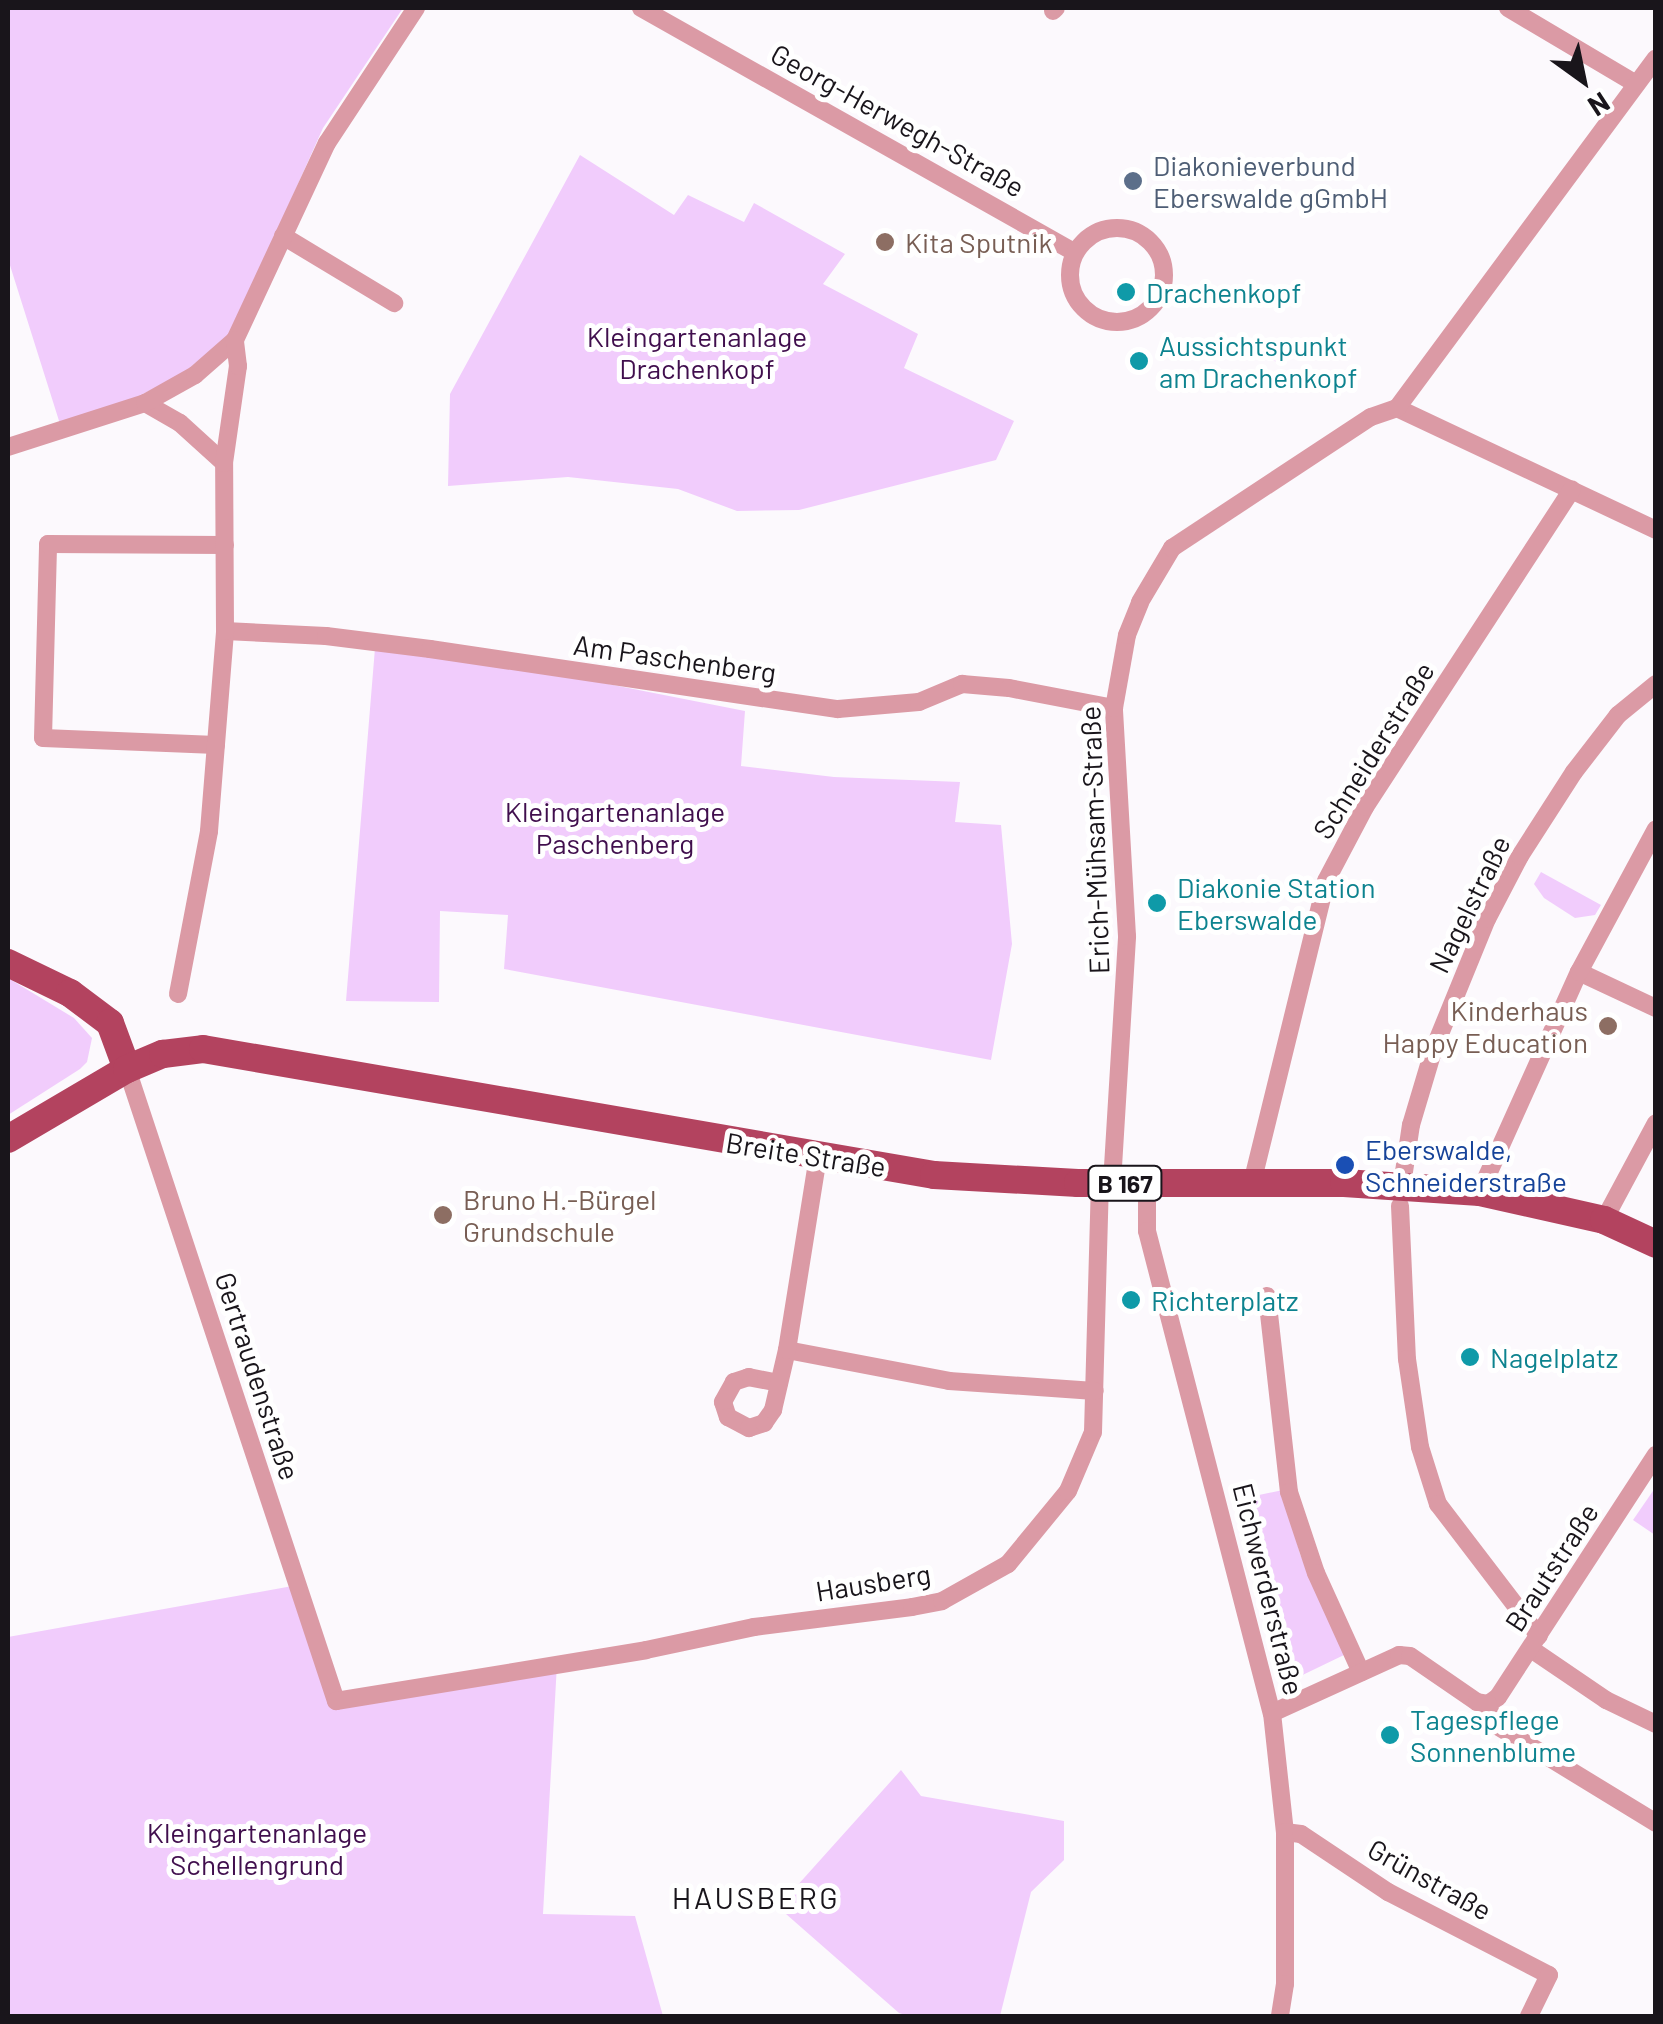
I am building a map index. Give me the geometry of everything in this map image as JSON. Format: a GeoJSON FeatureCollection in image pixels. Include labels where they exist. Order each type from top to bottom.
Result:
{"type":"FeatureCollection","features":[{"type":"Feature","properties":{"kind":"main road"},"geometry":{"type":"LineString","coordinates":[[8,963],[70,993],[110,1023],[127,1069]]}},
{"type":"Feature","properties":{"kind":"main road","name":"Breite Straße"},"geometry":{"type":"LineString","coordinates":[[127,1069],[163,1054],[203,1049],[818,1157],[971,1179],[1252,1182],[1401,1196],[1480,1192],[1604,1220],[1656,1244]]}},
{"type":"Feature","properties":{"kind":"main road","name":"B 167"},"geometry":{"type":"LineString","coordinates":[[8,1139],[127,1069]]}},
{"type":"Feature","properties":{"kind":"street"},"geometry":{"type":"LineString","coordinates":[[8,447],[145,404],[194,375],[235,340],[327,143],[416,8]]}},
{"type":"Feature","properties":{"kind":"street","name":"Georg-Herwegh-Straße"},"geometry":{"type":"LineString","coordinates":[[642,8],[1075,253]]}},
{"type":"Feature","properties":{"kind":"street"},"geometry":{"type":"LineString","coordinates":[[1508,8],[1636,84]]}},
{"type":"Feature","properties":{"kind":"street","name":"Erich-Mühsam-Straße"},"geometry":{"type":"LineString","coordinates":[[1106,1183],[1128,936],[1114,708],[1128,634],[1140,602],[1172,548],[1372,418],[1397,408],[1656,58]]}},
{"type":"Feature","properties":{"kind":"street"},"geometry":{"type":"LineString","coordinates":[[1132,230],[1146,238],[1164,266],[1158,298],[1134,320],[1102,320],[1087,312],[1070,285],[1075,253],[1099,231],[1132,230]]}},
{"type":"Feature","properties":{"kind":"street"},"geometry":{"type":"LineString","coordinates":[[284,236],[394,303]]}},
{"type":"Feature","properties":{"kind":"street"},"geometry":{"type":"LineString","coordinates":[[178,994],[209,831],[224,632],[224,463],[239,351],[235,340]]}},
{"type":"Feature","properties":{"kind":"street"},"geometry":{"type":"LineString","coordinates":[[145,404],[180,423],[224,463]]}},
{"type":"Feature","properties":{"kind":"street"},"geometry":{"type":"LineString","coordinates":[[1397,408],[1656,530]]}},
{"type":"Feature","properties":{"kind":"street","name":"Schneiderstraße"},"geometry":{"type":"LineString","coordinates":[[1252,1182],[1326,881],[1365,807],[1572,490]]}},
{"type":"Feature","properties":{"kind":"street"},"geometry":{"type":"LineString","coordinates":[[216,745],[43,738],[48,544],[225,545]]}},
{"type":"Feature","properties":{"kind":"street","name":"Am Paschenberg"},"geometry":{"type":"LineString","coordinates":[[224,632],[326,636],[430,649],[838,709],[919,702],[962,684],[1009,688],[1114,708]]}},
{"type":"Feature","properties":{"kind":"street","name":"Nagelstraße"},"geometry":{"type":"LineString","coordinates":[[1656,684],[1637,697],[1598,738],[1520,856],[1487,919],[1433,1051],[1411,1125],[1401,1196],[1408,1359],[1420,1447],[1438,1504],[1535,1642],[1606,1700],[1656,1724]]}},
{"type":"Feature","properties":{"kind":"street"},"geometry":{"type":"LineString","coordinates":[[1480,1192],[1580,972],[1656,829]]}},
{"type":"Feature","properties":{"kind":"street"},"geometry":{"type":"LineString","coordinates":[[1580,972],[1656,1008]]}},
{"type":"Feature","properties":{"kind":"street","name":"Gertraudenstraße"},"geometry":{"type":"LineString","coordinates":[[127,1069],[336,1701]]}},
{"type":"Feature","properties":{"kind":"street"},"geometry":{"type":"LineString","coordinates":[[1604,1220],[1656,1123]]}},
{"type":"Feature","properties":{"kind":"street"},"geometry":{"type":"LineString","coordinates":[[779,1383],[818,1157]]}},
{"type":"Feature","properties":{"kind":"street","name":"Hausberg"},"geometry":{"type":"LineString","coordinates":[[336,1701],[646,1650],[754,1627],[942,1601],[1008,1564],[1061,1502],[1088,1447],[1095,1390],[1106,1183]]}},
{"type":"Feature","properties":{"kind":"street","name":"Eichwerderstraße"},"geometry":{"type":"LineString","coordinates":[[1147,1183],[1147,1231],[1272,1712],[1285,1832],[1280,2016]]}},
{"type":"Feature","properties":{"kind":"street"},"geometry":{"type":"LineString","coordinates":[[1266,1296],[1289,1492],[1300,1529],[1361,1672]]}},
{"type":"Feature","properties":{"kind":"street"},"geometry":{"type":"LineString","coordinates":[[787,1350],[949,1381],[1095,1390]]}},
{"type":"Feature","properties":{"kind":"street","name":"Brautstraße"},"geometry":{"type":"LineString","coordinates":[[1488,1704],[1498,1697],[1656,1455]]}},
{"type":"Feature","properties":{"kind":"street"},"geometry":{"type":"LineString","coordinates":[[1272,1712],[1399,1655],[1410,1656],[1478,1702],[1488,1704],[1494,1724],[1656,1822]]}},
{"type":"Feature","properties":{"kind":"street","name":"Grünstraße"},"geometry":{"type":"LineString","coordinates":[[1285,1832],[1301,1834],[1388,1892],[1550,1975],[1529,2016]]}},
{"type":"Feature","properties":{"kind":"green space"},"geometry":{"type":"Polygon","coordinates":[[[8,8],[403,8],[323,128],[231,334],[181,375],[135,398],[60,424],[8,259],[8,8]]]}},
{"type":"Feature","properties":{"kind":"green space","name":"Kleingartenanlage Drachenkopf"},"geometry":{"type":"Polygon","coordinates":[[[580,155],[674,215],[688,195],[744,222],[754,203],[845,254],[823,284],[918,334],[904,368],[1014,421],[996,460],[799,510],[737,511],[678,489],[568,477],[448,486],[450,394],[580,155]]]}},
{"type":"Feature","properties":{"kind":"green space"},"geometry":{"type":"Polygon","coordinates":[[[1258,337],[1286,351],[1279,363],[1252,351],[1258,337]]]}},
{"type":"Feature","properties":{"kind":"green space","name":"Kleingartenanlage Paschenberg"},"geometry":{"type":"Polygon","coordinates":[[[375,648],[430,649],[745,711],[741,766],[834,777],[960,782],[955,822],[1001,825],[1012,944],[991,1060],[504,969],[508,915],[440,911],[439,1002],[346,1001],[375,648]]]}},
{"type":"Feature","properties":{"kind":"green space"},"geometry":{"type":"Polygon","coordinates":[[[1541,872],[1601,905],[1595,915],[1575,918],[1544,898],[1534,884],[1541,872]]]}},
{"type":"Feature","properties":{"kind":"green space"},"geometry":{"type":"Polygon","coordinates":[[[8,978],[74,1018],[92,1038],[87,1062],[80,1069],[8,1115],[8,978]]]}},
{"type":"Feature","properties":{"kind":"green space"},"geometry":{"type":"Polygon","coordinates":[[[1655,1488],[1655,1535],[1633,1520],[1655,1488]]]}},
{"type":"Feature","properties":{"kind":"green space"},"geometry":{"type":"Polygon","coordinates":[[[1283,1490],[1300,1554],[1344,1655],[1286,1683],[1235,1500],[1283,1490]]]}},
{"type":"Feature","properties":{"kind":"green space","name":"Kleingartenanlage Schellengrund"},"geometry":{"type":"Polygon","coordinates":[[[298,1585],[336,1701],[557,1664],[543,1914],[635,1916],[663,2016],[8,2016],[8,1637],[298,1585]]]}},
{"type":"Feature","properties":{"kind":"green space"},"geometry":{"type":"Polygon","coordinates":[[[901,1770],[921,1796],[1064,1821],[1064,1860],[1031,1892],[1000,2016],[899,2013],[778,1907],[901,1770]]]}},
{"type":"Feature","properties":{"kind":"place","name":"Diakonieverbund Eberswalde gGmbH"},"geometry":{"type":"Point","coordinates":[1133,181]}},
{"type":"Feature","properties":{"kind":"place","name":"Kita Sputnik"},"geometry":{"type":"Point","coordinates":[885,242]}},
{"type":"Feature","properties":{"kind":"place","name":"Drachenkopf"},"geometry":{"type":"Point","coordinates":[1126,292]}},
{"type":"Feature","properties":{"kind":"place","name":"Aussichtspunkt am Drachenkopf"},"geometry":{"type":"Point","coordinates":[1139,361]}},
{"type":"Feature","properties":{"kind":"place","name":"Diakonie Station Eberswalde"},"geometry":{"type":"Point","coordinates":[1157,903]}},
{"type":"Feature","properties":{"kind":"place","name":"Kinderhaus Happy Education"},"geometry":{"type":"Point","coordinates":[1608,1026]}},
{"type":"Feature","properties":{"kind":"place","name":"Eberswalde, Schneiderstraße"},"geometry":{"type":"Point","coordinates":[1345,1165]}},
{"type":"Feature","properties":{"kind":"place","name":"Bruno H.-Bürgel Grundschule"},"geometry":{"type":"Point","coordinates":[443,1215]}},
{"type":"Feature","properties":{"kind":"place","name":"Richterplatz"},"geometry":{"type":"Point","coordinates":[1131,1300]}},
{"type":"Feature","properties":{"kind":"place","name":"Nagelplatz"},"geometry":{"type":"Point","coordinates":[1470,1357]}},
{"type":"Feature","properties":{"kind":"place","name":"Tagespflege Sonnenblume"},"geometry":{"type":"Point","coordinates":[1390,1735]}},
{"type":"Feature","properties":{"kind":"district","name":"HAUSBERG"},"geometry":{"type":"Point","coordinates":[756,1897]}}]}
